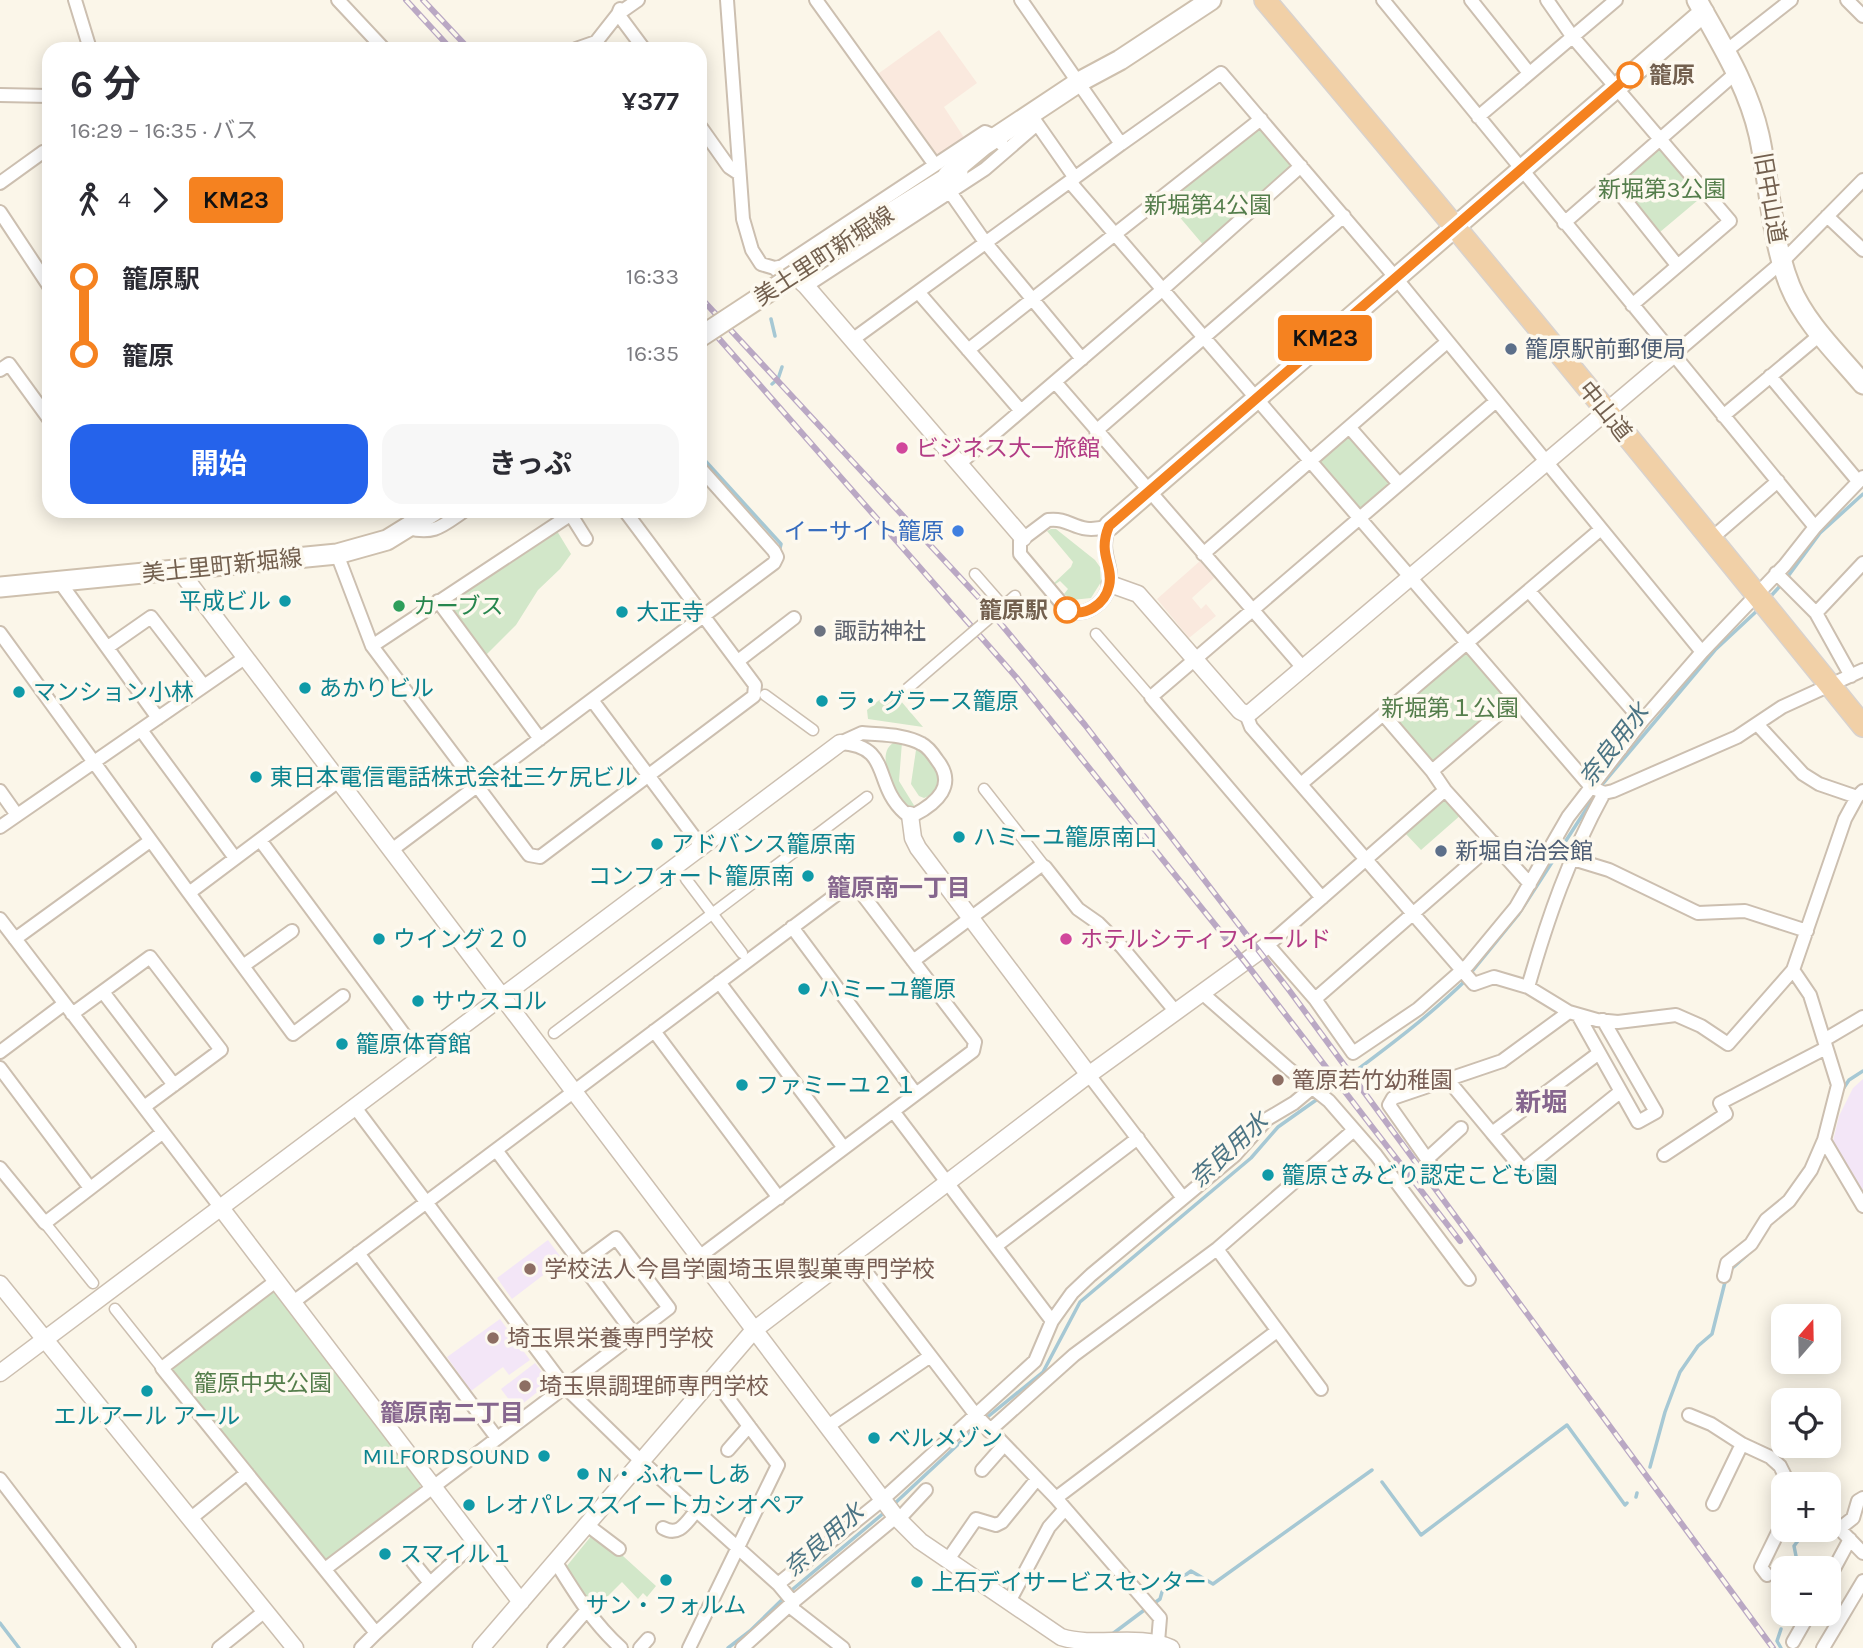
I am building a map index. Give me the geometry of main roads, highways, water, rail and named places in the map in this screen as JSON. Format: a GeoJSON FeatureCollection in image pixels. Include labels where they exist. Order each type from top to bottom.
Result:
{"type":"FeatureCollection","features":[{"type":"Feature","properties":{"kind":"highway","name":"中山道"},"geometry":{"type":"LineString","coordinates":[[1265,0],[1456,226],[1606,413],[1763,599],[1863,727]]}},
{"type":"Feature","properties":{"kind":"main road","name":"美土里町新堀線"},"geometry":{"type":"LineString","coordinates":[[707,332],[1212,0]]}},
{"type":"Feature","properties":{"kind":"main road"},"geometry":{"type":"LineString","coordinates":[[1109,526],[1521,170],[1704,4]]}},
{"type":"Feature","properties":{"kind":"main road","name":"旧中山道"},"geometry":{"type":"LineString","coordinates":[[1704,4],[1750,99],[1782,262],[1802,309],[1863,384]]}},
{"type":"Feature","properties":{"kind":"main road","name":"美土里町新堀線"},"geometry":{"type":"LineString","coordinates":[[0,587],[337,554],[387,540],[415,518]]}},
{"type":"Feature","properties":{"kind":"waterway"},"geometry":{"type":"LineString","coordinates":[[771,319],[775,336]]}},
{"type":"Feature","properties":{"kind":"waterway"},"geometry":{"type":"LineString","coordinates":[[772,384],[778,379],[782,367]]}},
{"type":"Feature","properties":{"kind":"waterway"},"geometry":{"type":"LineString","coordinates":[[707,463],[781,544],[780,548]]}},
{"type":"Feature","properties":{"kind":"waterway","name":"奈良用水"},"geometry":{"type":"LineString","coordinates":[[1786,579],[1820,533],[1863,494]]}},
{"type":"Feature","properties":{"kind":"waterway","name":"奈良用水"},"geometry":{"type":"LineString","coordinates":[[1770,597],[1781,585]]}},
{"type":"Feature","properties":{"kind":"waterway","name":"奈良用水"},"geometry":{"type":"LineString","coordinates":[[1600,787],[1715,650],[1760,608]]}},
{"type":"Feature","properties":{"kind":"waterway","name":"奈良用水"},"geometry":{"type":"LineString","coordinates":[[1470,974],[1518,915],[1596,794]]}},
{"type":"Feature","properties":{"kind":"waterway","name":"奈良用水"},"geometry":{"type":"LineString","coordinates":[[1325,1094],[1415,1025],[1466,980]]}},
{"type":"Feature","properties":{"kind":"waterway"},"geometry":{"type":"LineString","coordinates":[[1843,1089],[1849,1080],[1863,1071]]}},
{"type":"Feature","properties":{"kind":"waterway","name":"奈良用水"},"geometry":{"type":"LineString","coordinates":[[985,1419],[1043,1372],[1080,1302],[1251,1158],[1278,1127],[1319,1098]]}},
{"type":"Feature","properties":{"kind":"waterway"},"geometry":{"type":"LineString","coordinates":[[1729,1271],[1747,1255]]}},
{"type":"Feature","properties":{"kind":"waterway"},"geometry":{"type":"LineString","coordinates":[[1650,1467],[1665,1412],[1680,1372],[1698,1346],[1712,1334],[1726,1278]]}},
{"type":"Feature","properties":{"kind":"waterway","name":"奈良用水"},"geometry":{"type":"LineString","coordinates":[[893,1505],[980,1424]]}},
{"type":"Feature","properties":{"kind":"waterway"},"geometry":{"type":"LineString","coordinates":[[1382,1482],[1421,1535],[1567,1425],[1625,1505],[1627,1503]]}},
{"type":"Feature","properties":{"kind":"waterway"},"geometry":{"type":"LineString","coordinates":[[1153,1604],[1160,1599],[1162,1592],[1191,1571],[1213,1584],[1372,1470]]}},
{"type":"Feature","properties":{"kind":"waterway"},"geometry":{"type":"LineString","coordinates":[[1636,1497],[1637,1493]]}},
{"type":"Feature","properties":{"kind":"waterway","name":"奈良用水"},"geometry":{"type":"LineString","coordinates":[[728,1648],[885,1512]]}},
{"type":"Feature","properties":{"kind":"waterway"},"geometry":{"type":"LineString","coordinates":[[1796,1556],[1794,1546],[1797,1542]]}},
{"type":"Feature","properties":{"kind":"waterway"},"geometry":{"type":"LineString","coordinates":[[1111,1635],[1147,1608]]}},
{"type":"Feature","properties":{"kind":"waterway"},"geometry":{"type":"LineString","coordinates":[[0,1623],[19,1648]]}},
{"type":"Feature","properties":{"kind":"waterway"},"geometry":{"type":"LineString","coordinates":[[1781,1629],[1777,1641],[1781,1648]]}},
{"type":"Feature","properties":{"kind":"railway"},"geometry":{"type":"LineString","coordinates":[[406,0],[445,42]]}},
{"type":"Feature","properties":{"kind":"railway"},"geometry":{"type":"LineString","coordinates":[[423,0],[462,42]]}},
{"type":"Feature","properties":{"kind":"railway"},"geometry":{"type":"LineString","coordinates":[[707,305],[981,600],[1085,725],[1289,990],[1773,1648]]}},
{"type":"Feature","properties":{"kind":"railway"},"geometry":{"type":"LineString","coordinates":[[707,325],[1016,677],[1245,962],[1460,1241]]}},
{"type":"Feature","properties":{"kind":"place","name":"籠原"},"geometry":{"type":"Point","coordinates":[1630,75]}},
{"type":"Feature","properties":{"kind":"place","name":"籠原駅前郵便局"},"geometry":{"type":"Point","coordinates":[1511,349]}},
{"type":"Feature","properties":{"kind":"place","name":"ビジネス大一旅館"},"geometry":{"type":"Point","coordinates":[902,448]}},
{"type":"Feature","properties":{"kind":"place","name":"イーサイト籠原"},"geometry":{"type":"Point","coordinates":[958,531]}},
{"type":"Feature","properties":{"kind":"place","name":"平成ビル"},"geometry":{"type":"Point","coordinates":[285,601]}},
{"type":"Feature","properties":{"kind":"place","name":"カーブス"},"geometry":{"type":"Point","coordinates":[399,606]}},
{"type":"Feature","properties":{"kind":"place","name":"籠原駅"},"geometry":{"type":"Point","coordinates":[1067,610]}},
{"type":"Feature","properties":{"kind":"place","name":"大正寺"},"geometry":{"type":"Point","coordinates":[622,612]}},
{"type":"Feature","properties":{"kind":"place","name":"諏訪神社"},"geometry":{"type":"Point","coordinates":[820,631]}},
{"type":"Feature","properties":{"kind":"place","name":"あかりビル"},"geometry":{"type":"Point","coordinates":[305,688]}},
{"type":"Feature","properties":{"kind":"place","name":"マンション小林"},"geometry":{"type":"Point","coordinates":[19,692]}},
{"type":"Feature","properties":{"kind":"place","name":"ラ・グラース籠原"},"geometry":{"type":"Point","coordinates":[822,701]}},
{"type":"Feature","properties":{"kind":"place","name":"東日本電信電話株式会社三ケ尻ビル"},"geometry":{"type":"Point","coordinates":[256,777]}},
{"type":"Feature","properties":{"kind":"place","name":"ハミーユ籠原南口"},"geometry":{"type":"Point","coordinates":[959,837]}},
{"type":"Feature","properties":{"kind":"place","name":"アドバンス籠原南"},"geometry":{"type":"Point","coordinates":[657,844]}},
{"type":"Feature","properties":{"kind":"place","name":"新堀自治会館"},"geometry":{"type":"Point","coordinates":[1441,851]}},
{"type":"Feature","properties":{"kind":"place","name":"コンフォート籠原南"},"geometry":{"type":"Point","coordinates":[808,876]}},
{"type":"Feature","properties":{"kind":"place","name":"ウイング２０"},"geometry":{"type":"Point","coordinates":[379,939]}},
{"type":"Feature","properties":{"kind":"place","name":"ホテルシティフィールド"},"geometry":{"type":"Point","coordinates":[1066,939]}},
{"type":"Feature","properties":{"kind":"place","name":"ハミーユ籠原"},"geometry":{"type":"Point","coordinates":[804,989]}},
{"type":"Feature","properties":{"kind":"place","name":"サウスコル"},"geometry":{"type":"Point","coordinates":[418,1001]}},
{"type":"Feature","properties":{"kind":"place","name":"籠原体育館"},"geometry":{"type":"Point","coordinates":[342,1044]}},
{"type":"Feature","properties":{"kind":"place","name":"篭原若竹幼稚園"},"geometry":{"type":"Point","coordinates":[1278,1080]}},
{"type":"Feature","properties":{"kind":"place","name":"ファミーユ２１"},"geometry":{"type":"Point","coordinates":[742,1085]}},
{"type":"Feature","properties":{"kind":"place","name":"籠原さみどり認定こども園"},"geometry":{"type":"Point","coordinates":[1268,1175]}},
{"type":"Feature","properties":{"kind":"place","name":"学校法人今昌学園埼玉県製菓専門学校"},"geometry":{"type":"Point","coordinates":[530,1269]}},
{"type":"Feature","properties":{"kind":"place","name":"埼玉県栄養専門学校"},"geometry":{"type":"Point","coordinates":[493,1338]}},
{"type":"Feature","properties":{"kind":"place","name":"埼玉県調理師専門学校"},"geometry":{"type":"Point","coordinates":[525,1386]}},
{"type":"Feature","properties":{"kind":"place","name":"エルアール アール"},"geometry":{"type":"Point","coordinates":[147,1391]}},
{"type":"Feature","properties":{"kind":"place","name":"ベルメゾン"},"geometry":{"type":"Point","coordinates":[874,1438]}},
{"type":"Feature","properties":{"kind":"place","name":"MILFORDSOUND"},"geometry":{"type":"Point","coordinates":[544,1456]}},
{"type":"Feature","properties":{"kind":"place","name":"N・ふれーしあ"},"geometry":{"type":"Point","coordinates":[583,1474]}},
{"type":"Feature","properties":{"kind":"place","name":"レオパレススイートカシオペア"},"geometry":{"type":"Point","coordinates":[469,1505]}},
{"type":"Feature","properties":{"kind":"place","name":"スマイル１"},"geometry":{"type":"Point","coordinates":[385,1554]}},
{"type":"Feature","properties":{"kind":"place","name":"サン・フォルム"},"geometry":{"type":"Point","coordinates":[666,1580]}},
{"type":"Feature","properties":{"kind":"place","name":"上石デイサービスセンター"},"geometry":{"type":"Point","coordinates":[917,1582]}},
{"type":"Feature","properties":{"kind":"district","name":"籠原南一丁目"},"geometry":{"type":"Point","coordinates":[899,888]}},
{"type":"Feature","properties":{"kind":"district","name":"新堀"},"geometry":{"type":"Point","coordinates":[1541,1102]}},
{"type":"Feature","properties":{"kind":"district","name":"籠原南二丁目"},"geometry":{"type":"Point","coordinates":[452,1413]}},
{"type":"Feature","properties":{"kind":"park label","name":"新堀第3公園"},"geometry":{"type":"Point","coordinates":[1662,189]}},
{"type":"Feature","properties":{"kind":"park label","name":"新堀第4公園"},"geometry":{"type":"Point","coordinates":[1208,205]}},
{"type":"Feature","properties":{"kind":"park label","name":"新堀第１公園"},"geometry":{"type":"Point","coordinates":[1450,708]}},
{"type":"Feature","properties":{"kind":"park label","name":"籠原中央公園"},"geometry":{"type":"Point","coordinates":[263,1383]}}]}
